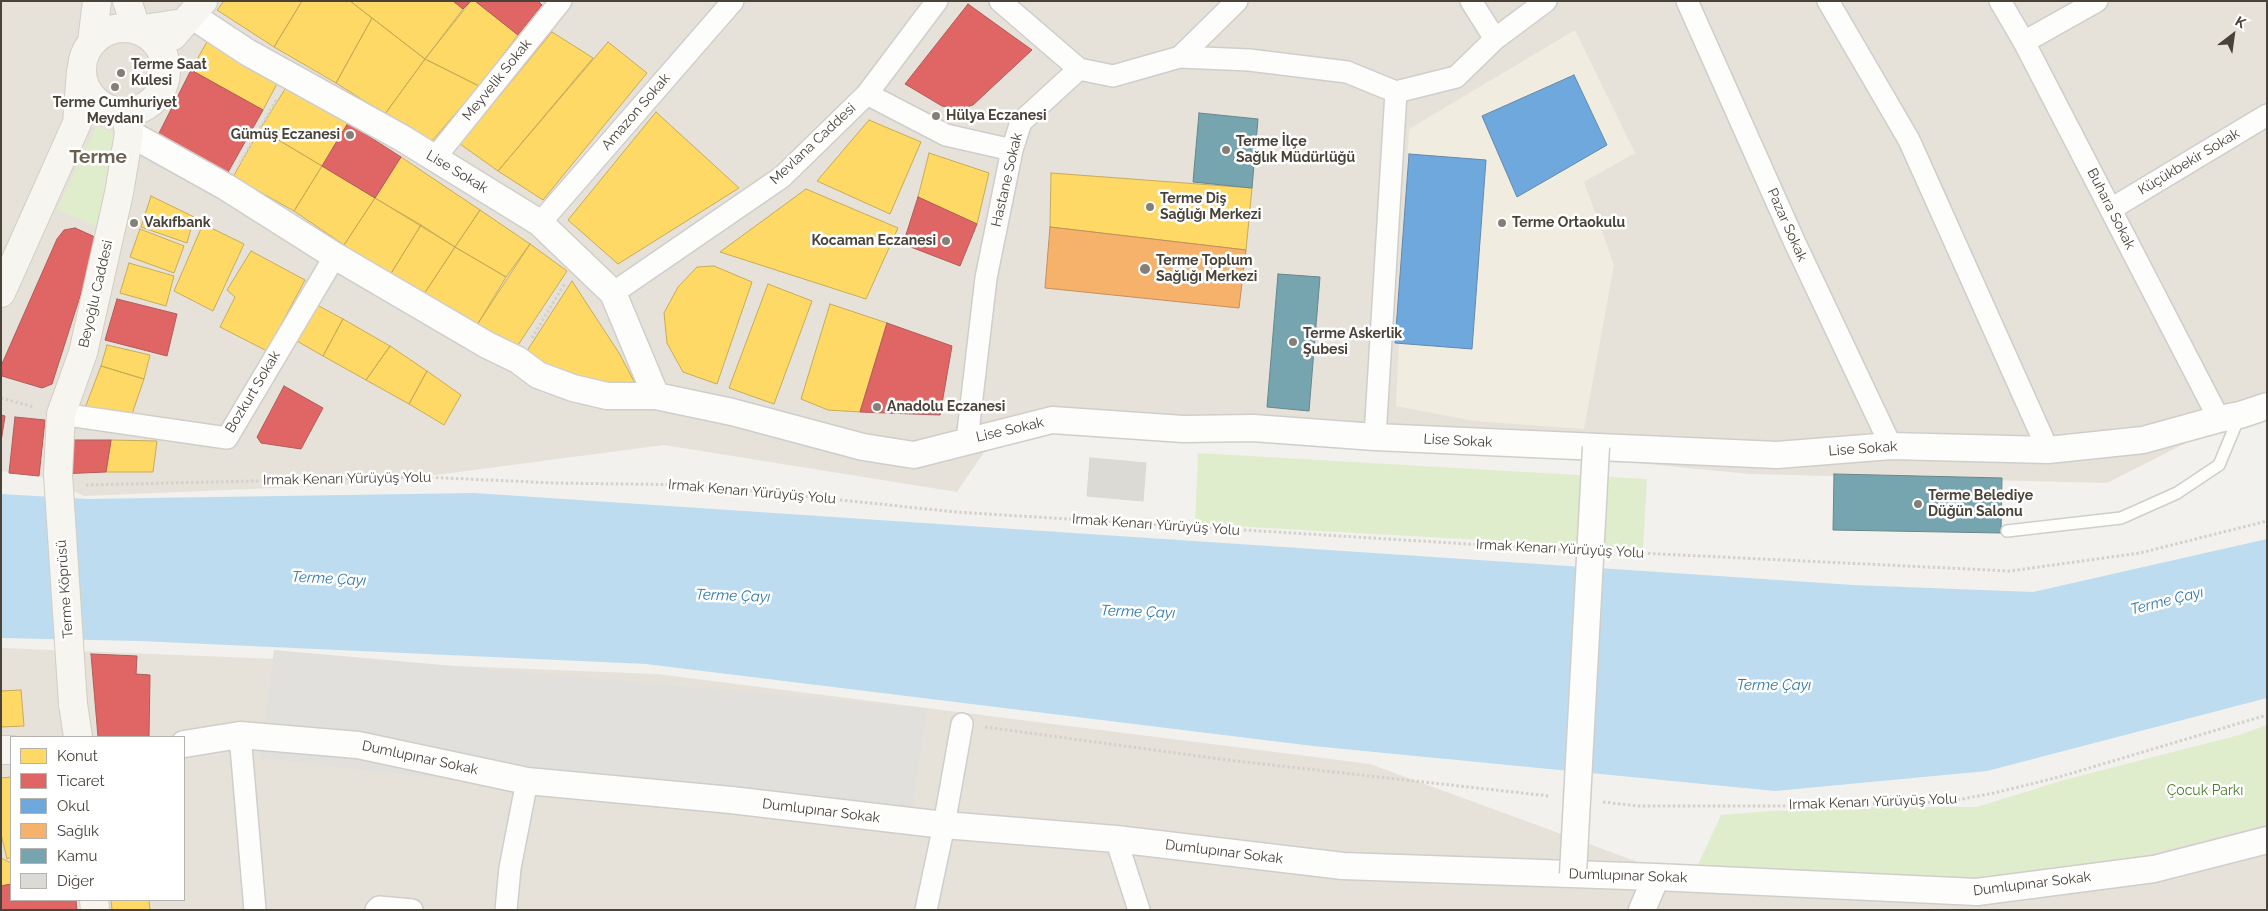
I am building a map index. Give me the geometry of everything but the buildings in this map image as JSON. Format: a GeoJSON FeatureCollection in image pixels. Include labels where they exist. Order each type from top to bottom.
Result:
{"type":"FeatureCollection","features":[{"type":"Feature","properties":{"kind":"main road"},"geometry":{"type":"LineString","coordinates":[[92,42],[97,1]]}},
{"type":"Feature","properties":{"kind":"main road"},"geometry":{"type":"LineString","coordinates":[[127,1],[137,30]]}},
{"type":"Feature","properties":{"kind":"main road"},"geometry":{"type":"LineString","coordinates":[[137,30],[192,13]]}},
{"type":"Feature","properties":{"kind":"main road"},"geometry":{"type":"LineString","coordinates":[[161,51],[192,13]]}},
{"type":"Feature","properties":{"kind":"main road"},"geometry":{"type":"LineString","coordinates":[[5,279],[77,123],[82,67],[85,54],[92,42],[103,33],[116,28],[137,30],[147,35],[161,51],[166,73],[163,85],[157,96],[137,110],[127,122],[89,94],[83,81],[82,67]]}},
{"type":"Feature","properties":{"kind":"main road","name":"Beyoğlu Caddesi"},"geometry":{"type":"LineString","coordinates":[[58,474],[60,414],[83,353],[119,193],[127,122]]}},
{"type":"Feature","properties":{"kind":"main road","name":"Terme Köprüsü"},"geometry":{"type":"LineString","coordinates":[[58,474],[73,704],[78,736]]}},
{"type":"Feature","properties":{"kind":"street","name":"Meyvelik Sokak"},"geometry":{"type":"LineString","coordinates":[[434,158],[561,1]]}},
{"type":"Feature","properties":{"kind":"street","name":"Amazon Sokak"},"geometry":{"type":"LineString","coordinates":[[540,223],[733,1]]}},
{"type":"Feature","properties":{"kind":"street","name":"Mevlana Caddesi"},"geometry":{"type":"LineString","coordinates":[[613,293],[782,178],[867,94],[938,1]]}},
{"type":"Feature","properties":{"kind":"street"},"geometry":{"type":"LineString","coordinates":[[1000,1],[1079,69],[1113,76],[1180,57],[1249,60],[1348,72],[1396,92],[1456,77],[1495,39],[1546,1]]}},
{"type":"Feature","properties":{"kind":"street"},"geometry":{"type":"LineString","coordinates":[[1180,57],[1237,1]]}},
{"type":"Feature","properties":{"kind":"street"},"geometry":{"type":"LineString","coordinates":[[1471,1],[1495,39]]}},
{"type":"Feature","properties":{"kind":"street","name":"Pazar Sokak"},"geometry":{"type":"LineString","coordinates":[[1687,1],[1795,243],[1891,446]]}},
{"type":"Feature","properties":{"kind":"street"},"geometry":{"type":"LineString","coordinates":[[1828,1],[1909,140],[2048,450]]}},
{"type":"Feature","properties":{"kind":"street","name":"Buhara Sokak"},"geometry":{"type":"LineString","coordinates":[[2000,1],[2024,42],[2111,209],[2229,417]]}},
{"type":"Feature","properties":{"kind":"street"},"geometry":{"type":"LineString","coordinates":[[2024,42],[2097,1]]}},
{"type":"Feature","properties":{"kind":"street","name":"Lise Sokak"},"geometry":{"type":"LineString","coordinates":[[192,13],[247,52],[402,138],[540,223],[613,293],[656,396]]}},
{"type":"Feature","properties":{"kind":"street","name":"Hastane Sokak"},"geometry":{"type":"LineString","coordinates":[[967,440],[986,278],[1012,150],[1021,122],[1079,69]]}},
{"type":"Feature","properties":{"kind":"street"},"geometry":{"type":"LineString","coordinates":[[1375,437],[1396,92]]}},
{"type":"Feature","properties":{"kind":"street"},"geometry":{"type":"LineString","coordinates":[[867,94],[946,135],[1012,150]]}},
{"type":"Feature","properties":{"kind":"street","name":"Küçükbekir Sokak"},"geometry":{"type":"LineString","coordinates":[[2111,209],[2267,115]]}},
{"type":"Feature","properties":{"kind":"street","name":"Lise Sokak"},"geometry":{"type":"LineString","coordinates":[[127,122],[335,256],[487,345],[518,360],[538,375],[573,388],[607,396],[656,396],[732,412],[863,447],[914,455],[967,440],[1052,420],[1183,429],[1253,428],[1375,437],[1777,456],[1891,446],[2048,450],[2143,440],[2267,406]]}},
{"type":"Feature","properties":{"kind":"street","name":"Bozkurt Sokak"},"geometry":{"type":"LineString","coordinates":[[60,414],[227,438],[335,256]]}},
{"type":"Feature","properties":{"kind":"street"},"geometry":{"type":"LineString","coordinates":[[1573,874],[1596,447]]}},
{"type":"Feature","properties":{"kind":"street"},"geometry":{"type":"LineString","coordinates":[[926,910],[944,825],[962,724]]}},
{"type":"Feature","properties":{"kind":"street"},"geometry":{"type":"LineString","coordinates":[[240,735],[255,910]]}},
{"type":"Feature","properties":{"kind":"street","name":"Dumlupınar Sokak"},"geometry":{"type":"LineString","coordinates":[[185,744],[240,735],[358,744],[527,781],[731,800],[944,825],[1116,839],[1343,866],[1656,877],[1977,892],[2154,869],[2267,840]]}},
{"type":"Feature","properties":{"kind":"street"},"geometry":{"type":"LineString","coordinates":[[506,910],[510,868],[527,781]]}},
{"type":"Feature","properties":{"kind":"street"},"geometry":{"type":"LineString","coordinates":[[1116,839],[1139,910]]}},
{"type":"Feature","properties":{"kind":"street"},"geometry":{"type":"LineString","coordinates":[[1642,910],[1656,877]]}},
{"type":"Feature","properties":{"kind":"street"},"geometry":{"type":"LineString","coordinates":[[376,910],[379,907],[412,910]]}},
{"type":"Feature","properties":{"kind":"lane"},"geometry":{"type":"LineString","coordinates":[[2007,531],[2122,518],[2177,493],[2219,465],[2229,417]]}},
{"type":"Feature","properties":{"kind":"path"},"geometry":{"type":"LineString","coordinates":[[226,187],[291,75]]}},
{"type":"Feature","properties":{"kind":"path"},"geometry":{"type":"LineString","coordinates":[[518,360],[578,261]]}},
{"type":"Feature","properties":{"kind":"path"},"geometry":{"type":"LineString","coordinates":[[1,398],[60,414]]}},
{"type":"Feature","properties":{"kind":"path","name":"Irmak Kenarı Yürüyüş Yolu"},"geometry":{"type":"LineString","coordinates":[[58,474],[53,486],[422,477],[554,483],[697,485],[966,512],[1566,550]]}},
{"type":"Feature","properties":{"kind":"path","name":"Irmak Kenarı Yürüyüş Yolu"},"geometry":{"type":"LineString","coordinates":[[1615,552],[2010,571],[2140,553],[2267,521]]}},
{"type":"Feature","properties":{"kind":"path","name":"Irmak Kenarı Yürüyüş Yolu"},"geometry":{"type":"LineString","coordinates":[[1599,802],[1638,806],[1779,806],[1946,802],[1994,794],[2058,777],[2267,715]]}},
{"type":"Feature","properties":{"kind":"path"},"geometry":{"type":"LineString","coordinates":[[962,724],[1227,760],[1550,796]]}},
{"type":"Feature","properties":{"kind":"shaded area"},"geometry":{"type":"Polygon","coordinates":[[[1,1],[2267,1],[2267,402],[2107,483],[1749,474],[1375,437],[1052,420],[997,433],[957,492],[664,445],[367,484],[84,496],[39,476],[1,471],[1,1]]]}},
{"type":"Feature","properties":{"kind":"shaded area","name":"Terme Ortaokulu"},"geometry":{"type":"Polygon","coordinates":[[[1575,30],[1635,153],[1584,182],[1614,265],[1584,429],[1474,421],[1396,406],[1409,129],[1575,30]]]}},
{"type":"Feature","properties":{"kind":"shaded area"},"geometry":{"type":"Polygon","coordinates":[[[1,648],[657,674],[1370,764],[1690,881],[2267,796],[2267,910],[1,910],[1,648]]]}},
{"type":"Feature","properties":{"kind":"shaded area"},"geometry":{"type":"Polygon","coordinates":[[[274,650],[927,708],[909,832],[260,758],[274,650]]]}},
{"type":"Feature","properties":{"kind":"green space"},"geometry":{"type":"Polygon","coordinates":[[[97,126],[122,137],[99,227],[57,210],[97,126]]]}},
{"type":"Feature","properties":{"kind":"green space"},"geometry":{"type":"Polygon","coordinates":[[[1198,453],[1647,479],[1643,549],[1195,524],[1198,453]]]}},
{"type":"Feature","properties":{"kind":"green space","name":"Çocuk Parkı"},"geometry":{"type":"Polygon","coordinates":[[[2267,725],[2267,824],[2088,870],[1933,885],[1686,891],[1721,815],[1878,807],[1977,807],[2064,780],[2239,735],[2267,725]]]}},
{"type":"Feature","properties":{"kind":"water","name":"Terme Çayı"},"geometry":{"type":"Polygon","coordinates":[[[474,493],[1853,585],[2033,592],[2267,539],[2267,698],[1987,771],[1775,791],[1313,746],[646,664],[140,641],[1,638],[1,494],[87,499],[474,493]]]}},
{"type":"Feature","properties":{"kind":"place","name":"Terme Saat Kulesi"},"geometry":{"type":"Point","coordinates":[121,73]}},
{"type":"Feature","properties":{"kind":"place","name":"Terme Cumhuriyet Meydanı"},"geometry":{"type":"Point","coordinates":[115,87]}},
{"type":"Feature","properties":{"kind":"place","name":"Hülya Eczanesi"},"geometry":{"type":"Point","coordinates":[936,116]}},
{"type":"Feature","properties":{"kind":"place","name":"Gümüş Eczanesi"},"geometry":{"type":"Point","coordinates":[350,135]}},
{"type":"Feature","properties":{"kind":"place","name":"Terme İlçe Sağlık Müdürlüğü"},"geometry":{"type":"Point","coordinates":[1226,150]}},
{"type":"Feature","properties":{"kind":"place","name":"Terme Diş Sağlığı Merkezi"},"geometry":{"type":"Point","coordinates":[1150,207]}},
{"type":"Feature","properties":{"kind":"place","name":"Vakıfbank"},"geometry":{"type":"Point","coordinates":[134,223]}},
{"type":"Feature","properties":{"kind":"place","name":"Terme Ortaokulu"},"geometry":{"type":"Point","coordinates":[1502,223]}},
{"type":"Feature","properties":{"kind":"place","name":"Kocaman Eczanesi"},"geometry":{"type":"Point","coordinates":[946,241]}},
{"type":"Feature","properties":{"kind":"place","name":"Terme Toplum Sağlığı Merkezi"},"geometry":{"type":"Point","coordinates":[1145,269]}},
{"type":"Feature","properties":{"kind":"place","name":"Terme Askerlik Şubesi"},"geometry":{"type":"Point","coordinates":[1293,342]}},
{"type":"Feature","properties":{"kind":"place","name":"Anadolu Eczanesi"},"geometry":{"type":"Point","coordinates":[877,407]}},
{"type":"Feature","properties":{"kind":"place","name":"Terme Belediye Düğün Salonu"},"geometry":{"type":"Point","coordinates":[1918,504]}},
{"type":"Feature","properties":{"kind":"district","name":"Terme"},"geometry":{"type":"Point","coordinates":[98,157]}}]}
